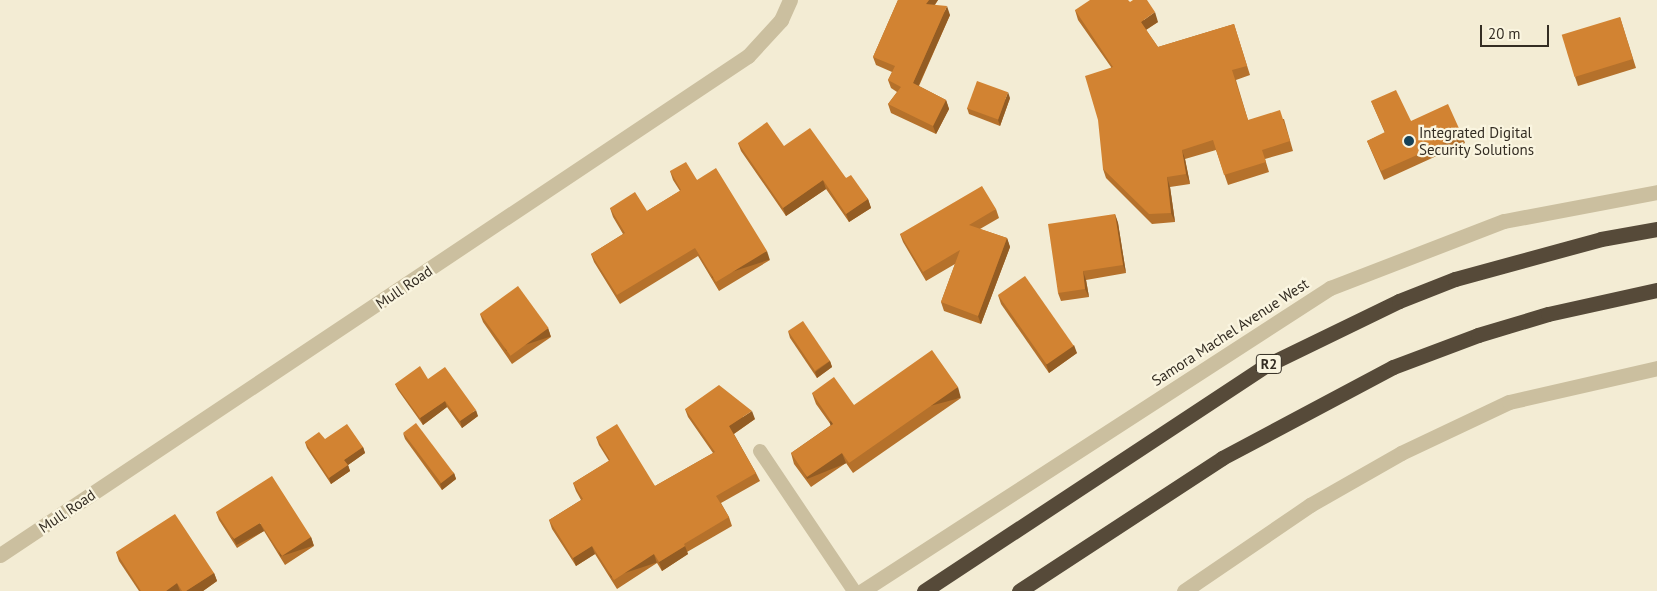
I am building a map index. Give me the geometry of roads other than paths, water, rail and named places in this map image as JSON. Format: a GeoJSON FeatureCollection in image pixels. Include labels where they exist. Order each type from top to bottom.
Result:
{"type":"FeatureCollection","features":[{"type":"Feature","properties":{"kind":"highway","name":"R2"},"geometry":{"type":"LineString","coordinates":[[924,591],[1265,366],[1399,302],[1455,279],[1601,239],[1657,229]]}},
{"type":"Feature","properties":{"kind":"highway"},"geometry":{"type":"LineString","coordinates":[[1019,591],[1222,458],[1393,367],[1478,335],[1539,316],[1657,290]]}},
{"type":"Feature","properties":{"kind":"street","name":"Mull Road"},"geometry":{"type":"LineString","coordinates":[[0,555],[748,56],[781,20],[790,0]]}},
{"type":"Feature","properties":{"kind":"street","name":"Samora Machel Avenue West"},"geometry":{"type":"LineString","coordinates":[[862,591],[1330,288],[1504,222],[1657,192]]}},
{"type":"Feature","properties":{"kind":"street"},"geometry":{"type":"LineString","coordinates":[[1184,591],[1310,505],[1400,452],[1509,402],[1657,368]]}},
{"type":"Feature","properties":{"kind":"lane"},"geometry":{"type":"LineString","coordinates":[[760,451],[854,591]]}},
{"type":"Feature","properties":{"kind":"place","name":"Integrated Digital Security Solutions"},"geometry":{"type":"Point","coordinates":[1409,141]}}]}
